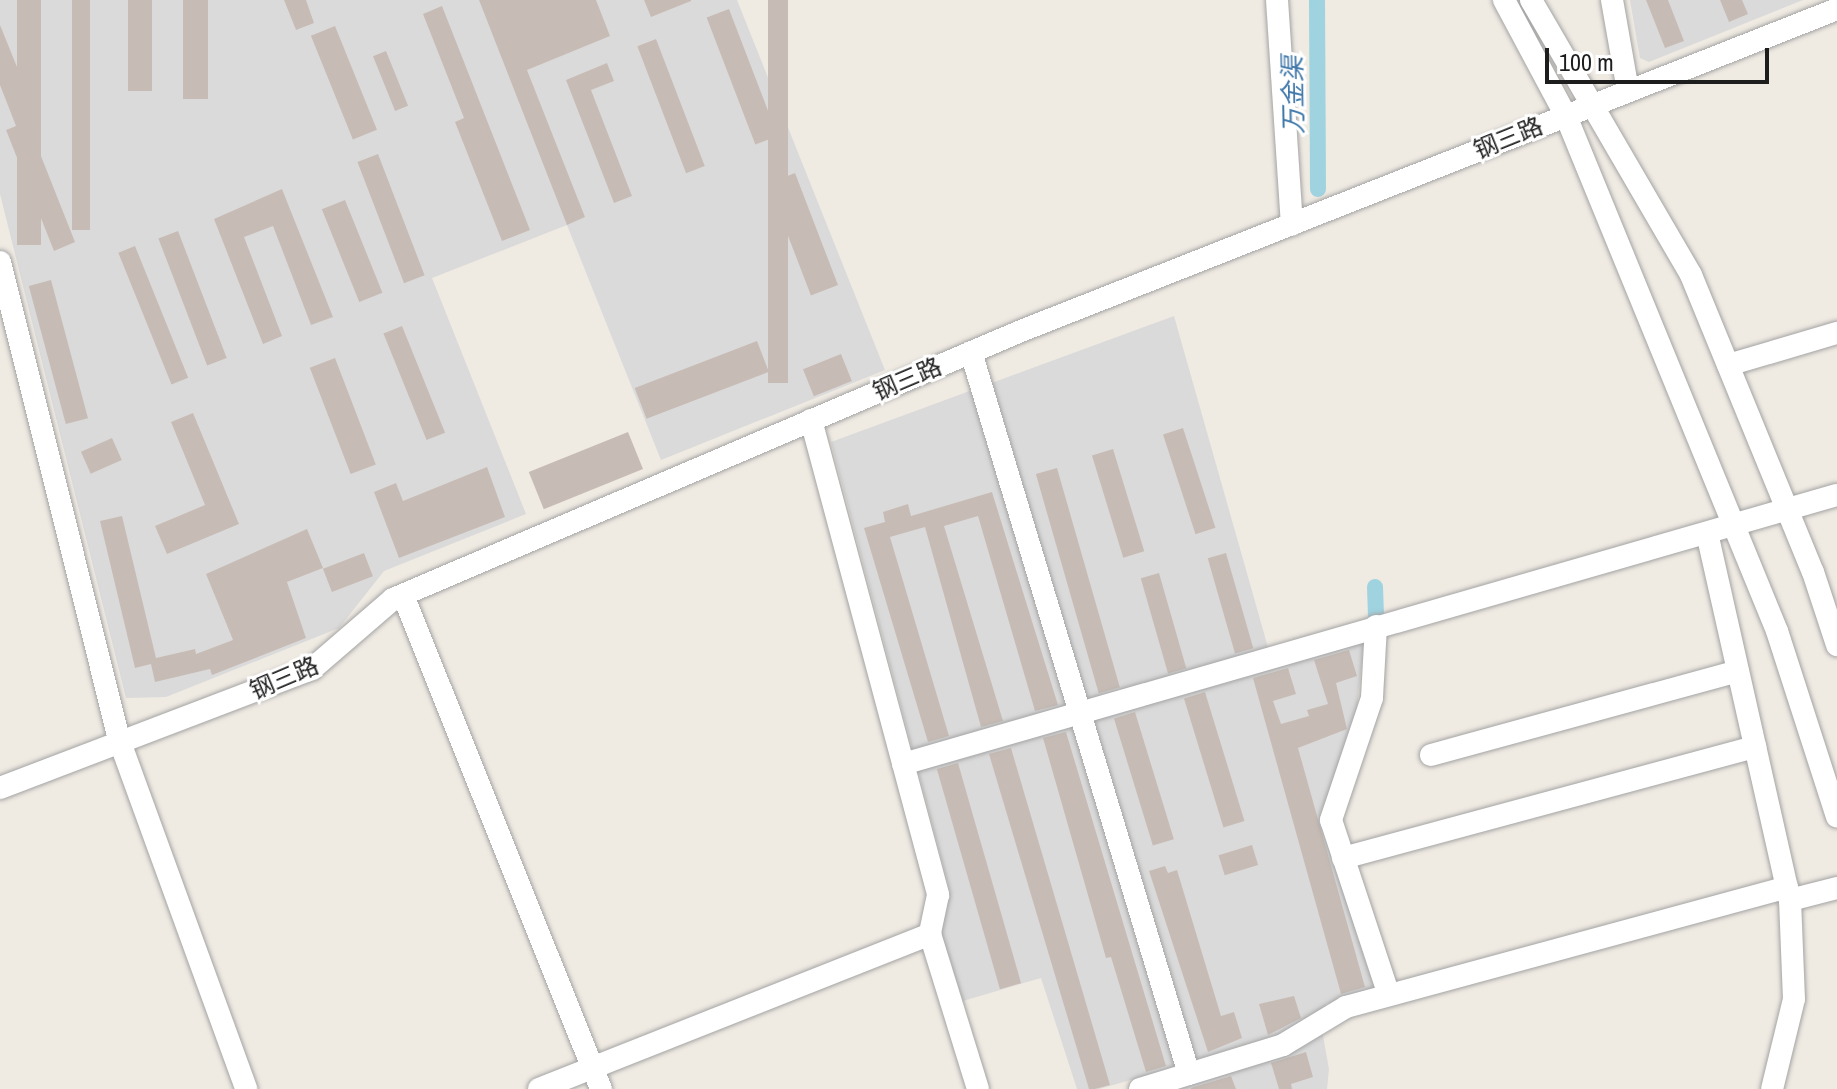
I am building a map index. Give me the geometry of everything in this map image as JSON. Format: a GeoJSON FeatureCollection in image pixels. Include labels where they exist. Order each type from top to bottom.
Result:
{"type":"FeatureCollection","features":[{"type":"Feature","properties":{"kind":"street"},"geometry":{"type":"LineString","coordinates":[[1277,0],[1292,224]]}},
{"type":"Feature","properties":{"kind":"street"},"geometry":{"type":"LineString","coordinates":[[1504,0],[1566,116],[1777,631],[1837,817]]}},
{"type":"Feature","properties":{"kind":"street"},"geometry":{"type":"LineString","coordinates":[[1531,0],[1589,107],[1691,275],[1787,509],[1837,645]]}},
{"type":"Feature","properties":{"kind":"street"},"geometry":{"type":"LineString","coordinates":[[1612,0],[1628,91]]}},
{"type":"Feature","properties":{"kind":"street","name":"钢三路"},"geometry":{"type":"LineString","coordinates":[[0,788],[312,669],[335,655],[380,607],[403,595],[971,352],[1837,9]]}},
{"type":"Feature","properties":{"kind":"street"},"geometry":{"type":"LineString","coordinates":[[0,262],[120,742],[246,1089]]}},
{"type":"Feature","properties":{"kind":"street"},"geometry":{"type":"LineString","coordinates":[[1728,365],[1837,333]]}},
{"type":"Feature","properties":{"kind":"street"},"geometry":{"type":"LineString","coordinates":[[971,352],[1189,1074]]}},
{"type":"Feature","properties":{"kind":"street"},"geometry":{"type":"LineString","coordinates":[[811,420],[938,895],[930,934],[978,1089]]}},
{"type":"Feature","properties":{"kind":"street"},"geometry":{"type":"LineString","coordinates":[[903,764],[1837,495]]}},
{"type":"Feature","properties":{"kind":"street"},"geometry":{"type":"LineString","coordinates":[[1707,533],[1789,894],[1794,999],[1772,1089]]}},
{"type":"Feature","properties":{"kind":"street"},"geometry":{"type":"LineString","coordinates":[[403,595],[601,1089]]}},
{"type":"Feature","properties":{"kind":"street"},"geometry":{"type":"LineString","coordinates":[[1376,626],[1372,698],[1331,809],[1343,858],[1389,995]]}},
{"type":"Feature","properties":{"kind":"street"},"geometry":{"type":"LineString","coordinates":[[1431,755],[1738,671]]}},
{"type":"Feature","properties":{"kind":"street"},"geometry":{"type":"LineString","coordinates":[[1343,858],[1755,747]]}},
{"type":"Feature","properties":{"kind":"street"},"geometry":{"type":"LineString","coordinates":[[1140,1089],[1283,1045],[1346,1007],[1789,894],[1837,888]]}},
{"type":"Feature","properties":{"kind":"street"},"geometry":{"type":"LineString","coordinates":[[539,1089],[930,934]]}},
{"type":"Feature","properties":{"kind":"shaded area"},"geometry":{"type":"Polygon","coordinates":[[[0,0],[737,0],[885,370],[661,460],[567,225],[432,278],[526,514],[384,571],[339,628],[166,697],[126,698],[0,194],[0,0]]]}},
{"type":"Feature","properties":{"kind":"shaded area"},"geometry":{"type":"Polygon","coordinates":[[[1630,0],[1803,0],[1649,62],[1640,58],[1630,0]]]}},
{"type":"Feature","properties":{"kind":"shaded area"},"geometry":{"type":"Polygon","coordinates":[[[1174,316],[1273,665],[1364,639],[1355,726],[1320,815],[1380,989],[1326,1004],[1320,1019],[1329,1069],[1327,1089],[1137,1089],[1134,1079],[1099,1089],[1077,1089],[1041,978],[963,1001],[941,932],[950,891],[831,442],[1174,316]]]}},
{"type":"Feature","properties":{"kind":"building"},"geometry":{"type":"Polygon","coordinates":[[[17,0],[41,0],[41,245],[17,245],[17,0]]]}},
{"type":"Feature","properties":{"kind":"building"},"geometry":{"type":"Polygon","coordinates":[[[72,0],[90,0],[90,230],[72,230],[72,0]]]}},
{"type":"Feature","properties":{"kind":"building"},"geometry":{"type":"Polygon","coordinates":[[[128,0],[152,0],[152,91],[128,91],[128,0]]]}},
{"type":"Feature","properties":{"kind":"building"},"geometry":{"type":"Polygon","coordinates":[[[183,0],[208,0],[208,99],[183,99],[183,0]]]}},
{"type":"Feature","properties":{"kind":"building"},"geometry":{"type":"Polygon","coordinates":[[[284,0],[306,0],[314,23],[296,30],[284,0]]]}},
{"type":"Feature","properties":{"kind":"building"},"geometry":{"type":"Polygon","coordinates":[[[479,0],[596,0],[610,36],[527,70],[585,217],[567,225],[479,0]]]}},
{"type":"Feature","properties":{"kind":"building"},"geometry":{"type":"Polygon","coordinates":[[[644,0],[691,0],[691,1],[651,17],[644,0]]]}},
{"type":"Feature","properties":{"kind":"building"},"geometry":{"type":"Polygon","coordinates":[[[768,0],[788,0],[788,383],[768,383],[768,0]]]}},
{"type":"Feature","properties":{"kind":"building"},"geometry":{"type":"Polygon","coordinates":[[[1646,0],[1668,0],[1684,41],[1665,48],[1646,0]]]}},
{"type":"Feature","properties":{"kind":"building"},"geometry":{"type":"Polygon","coordinates":[[[1720,0],[1742,0],[1748,14],[1729,22],[1720,0]]]}},
{"type":"Feature","properties":{"kind":"building"},"geometry":{"type":"Polygon","coordinates":[[[442,6],[530,230],[502,241],[455,122],[464,118],[423,14],[442,6]]]}},
{"type":"Feature","properties":{"kind":"building"},"geometry":{"type":"Polygon","coordinates":[[[729,9],[778,136],[755,145],[707,18],[729,9]]]}},
{"type":"Feature","properties":{"kind":"building"},"geometry":{"type":"Polygon","coordinates":[[[0,25],[32,104],[22,108],[75,242],[54,251],[6,130],[16,126],[0,85],[0,25]]]}},
{"type":"Feature","properties":{"kind":"building"},"geometry":{"type":"Polygon","coordinates":[[[335,26],[377,130],[353,140],[311,36],[335,26]]]}},
{"type":"Feature","properties":{"kind":"building"},"geometry":{"type":"Polygon","coordinates":[[[656,39],[705,166],[686,173],[637,46],[656,39]]]}},
{"type":"Feature","properties":{"kind":"building"},"geometry":{"type":"Polygon","coordinates":[[[386,51],[408,106],[395,111],[373,56],[386,51]]]}},
{"type":"Feature","properties":{"kind":"building"},"geometry":{"type":"Polygon","coordinates":[[[607,63],[614,81],[591,90],[632,196],[614,203],[566,80],[607,63]]]}},
{"type":"Feature","properties":{"kind":"building"},"geometry":{"type":"Polygon","coordinates":[[[378,154],[425,275],[404,283],[357,162],[378,154]]]}},
{"type":"Feature","properties":{"kind":"building"},"geometry":{"type":"Polygon","coordinates":[[[795,173],[838,285],[811,295],[768,183],[795,173]]]}},
{"type":"Feature","properties":{"kind":"building"},"geometry":{"type":"Polygon","coordinates":[[[282,189],[333,317],[311,325],[273,226],[244,237],[282,336],[263,344],[214,219],[282,189]]]}},
{"type":"Feature","properties":{"kind":"building"},"geometry":{"type":"Polygon","coordinates":[[[345,200],[382,293],[359,302],[322,209],[345,200]]]}},
{"type":"Feature","properties":{"kind":"building"},"geometry":{"type":"Polygon","coordinates":[[[178,231],[227,358],[207,365],[158,239],[178,231]]]}},
{"type":"Feature","properties":{"kind":"building"},"geometry":{"type":"Polygon","coordinates":[[[135,246],[188,378],[172,384],[118,253],[135,246]]]}},
{"type":"Feature","properties":{"kind":"building"},"geometry":{"type":"Polygon","coordinates":[[[51,280],[88,418],[66,424],[29,286],[51,280]]]}},
{"type":"Feature","properties":{"kind":"building"},"geometry":{"type":"Polygon","coordinates":[[[402,326],[445,433],[427,440],[383,333],[402,326]]]}},
{"type":"Feature","properties":{"kind":"building"},"geometry":{"type":"Polygon","coordinates":[[[757,341],[769,372],[647,419],[635,388],[757,341]]]}},
{"type":"Feature","properties":{"kind":"building"},"geometry":{"type":"Polygon","coordinates":[[[841,354],[852,381],[814,396],[803,369],[841,354]]]}},
{"type":"Feature","properties":{"kind":"building"},"geometry":{"type":"Polygon","coordinates":[[[335,358],[376,464],[351,474],[310,368],[335,358]]]}},
{"type":"Feature","properties":{"kind":"building"},"geometry":{"type":"Polygon","coordinates":[[[193,413],[239,524],[167,554],[155,526],[205,505],[171,422],[193,413]]]}},
{"type":"Feature","properties":{"kind":"building"},"geometry":{"type":"Polygon","coordinates":[[[1183,428],[1215,528],[1195,534],[1163,434],[1183,428]]]}},
{"type":"Feature","properties":{"kind":"building"},"geometry":{"type":"Polygon","coordinates":[[[628,432],[643,469],[544,509],[529,472],[628,432]]]}},
{"type":"Feature","properties":{"kind":"building"},"geometry":{"type":"Polygon","coordinates":[[[112,438],[122,460],[91,474],[81,452],[112,438]]]}},
{"type":"Feature","properties":{"kind":"building"},"geometry":{"type":"Polygon","coordinates":[[[1113,449],[1144,551],[1123,558],[1092,455],[1113,449]]]}},
{"type":"Feature","properties":{"kind":"building"},"geometry":{"type":"Polygon","coordinates":[[[487,467],[505,517],[399,558],[374,492],[396,483],[403,501],[487,467]]]}},
{"type":"Feature","properties":{"kind":"building"},"geometry":{"type":"Polygon","coordinates":[[[1057,468],[1120,687],[1099,693],[1036,474],[1057,468]]]}},
{"type":"Feature","properties":{"kind":"building"},"geometry":{"type":"Polygon","coordinates":[[[992,492],[1058,705],[1035,711],[978,516],[944,526],[1003,721],[981,727],[925,527],[890,537],[949,736],[928,742],[864,528],[885,522],[883,512],[908,504],[911,516],[992,492]]]}},
{"type":"Feature","properties":{"kind":"building"},"geometry":{"type":"Polygon","coordinates":[[[122,516],[156,658],[195,649],[196,654],[233,640],[206,574],[307,529],[323,568],[287,582],[306,638],[212,675],[210,669],[155,682],[151,664],[135,668],[100,521],[122,516]]]}},
{"type":"Feature","properties":{"kind":"building"},"geometry":{"type":"Polygon","coordinates":[[[364,553],[373,576],[332,592],[323,569],[364,553]]]}},
{"type":"Feature","properties":{"kind":"building"},"geometry":{"type":"Polygon","coordinates":[[[1226,553],[1253,648],[1235,653],[1208,558],[1226,553]]]}},
{"type":"Feature","properties":{"kind":"building"},"geometry":{"type":"Polygon","coordinates":[[[1159,573],[1186,668],[1168,673],[1141,578],[1159,573]]]}},
{"type":"Feature","properties":{"kind":"building"},"geometry":{"type":"Polygon","coordinates":[[[1349,650],[1357,676],[1336,683],[1347,729],[1298,748],[1365,987],[1341,994],[1253,678],[1288,668],[1296,694],[1273,701],[1281,724],[1309,716],[1307,710],[1328,704],[1314,660],[1349,650]]]}},
{"type":"Feature","properties":{"kind":"building"},"geometry":{"type":"Polygon","coordinates":[[[1205,692],[1244,821],[1223,828],[1184,698],[1205,692]]]}},
{"type":"Feature","properties":{"kind":"building"},"geometry":{"type":"Polygon","coordinates":[[[1135,712],[1174,839],[1153,846],[1114,718],[1135,712]]]}},
{"type":"Feature","properties":{"kind":"building"},"geometry":{"type":"Polygon","coordinates":[[[1066,732],[1166,1066],[1146,1072],[1111,957],[1106,958],[1043,738],[1066,732]]]}},
{"type":"Feature","properties":{"kind":"building"},"geometry":{"type":"Polygon","coordinates":[[[1011,748],[1110,1085],[1089,1089],[989,754],[1011,748]]]}},
{"type":"Feature","properties":{"kind":"building"},"geometry":{"type":"Polygon","coordinates":[[[958,763],[1021,983],[1000,989],[937,769],[958,763]]]}},
{"type":"Feature","properties":{"kind":"building"},"geometry":{"type":"Polygon","coordinates":[[[1252,845],[1258,865],[1225,875],[1219,855],[1252,845]]]}},
{"type":"Feature","properties":{"kind":"building"},"geometry":{"type":"Polygon","coordinates":[[[1165,866],[1168,873],[1177,870],[1221,1016],[1234,1012],[1242,1038],[1208,1052],[1149,871],[1165,866]]]}},
{"type":"Feature","properties":{"kind":"building"},"geometry":{"type":"Polygon","coordinates":[[[1294,996],[1301,1018],[1268,1035],[1259,1004],[1294,996]]]}},
{"type":"Feature","properties":{"kind":"building"},"geometry":{"type":"Polygon","coordinates":[[[1306,1052],[1313,1077],[1291,1084],[1292,1089],[1279,1089],[1271,1063],[1306,1052]]]}},
{"type":"Feature","properties":{"kind":"building"},"geometry":{"type":"Polygon","coordinates":[[[1231,1076],[1236,1089],[1191,1089],[1191,1088],[1231,1076]]]}},
{"type":"Feature","properties":{"kind":"waterway","name":"万金渠"},"geometry":{"type":"LineString","coordinates":[[1317,0],[1318,189]]}},
{"type":"Feature","properties":{"kind":"waterway","name":"万金渠"},"geometry":{"type":"LineString","coordinates":[[1375,587],[1376,615]]}}]}
